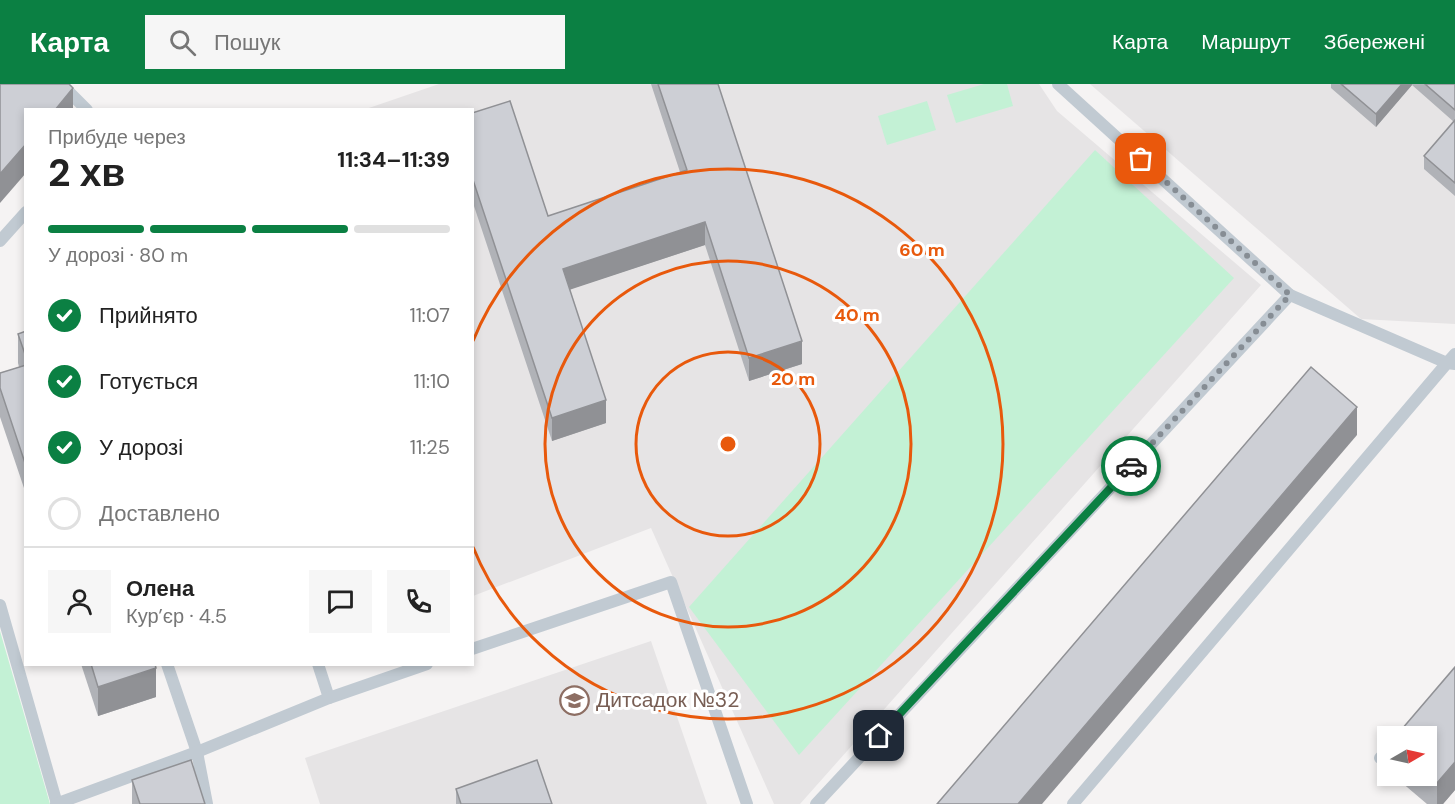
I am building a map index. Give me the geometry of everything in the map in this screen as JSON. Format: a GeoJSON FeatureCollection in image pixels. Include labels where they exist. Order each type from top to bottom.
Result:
{"type":"FeatureCollection","features":[{"type":"Feature","properties":{"kind":"lane"},"geometry":{"type":"LineString","coordinates":[[61,84],[85,108]]}},
{"type":"Feature","properties":{"kind":"lane"},"geometry":{"type":"LineString","coordinates":[[1058,84],[1290,295],[1452,360],[1073,804]]}},
{"type":"Feature","properties":{"kind":"lane"},"geometry":{"type":"LineString","coordinates":[[0,242],[24,214]]}},
{"type":"Feature","properties":{"kind":"lane"},"geometry":{"type":"LineString","coordinates":[[816,804],[1290,295]]}},
{"type":"Feature","properties":{"kind":"lane"},"geometry":{"type":"LineString","coordinates":[[474,648],[671,582],[747,804]]}},
{"type":"Feature","properties":{"kind":"lane"},"geometry":{"type":"LineString","coordinates":[[0,605],[56,804],[197,752],[329,698],[421,666]]}},
{"type":"Feature","properties":{"kind":"lane"},"geometry":{"type":"LineString","coordinates":[[168,666],[197,752],[207,804]]}},
{"type":"Feature","properties":{"kind":"lane"},"geometry":{"type":"LineString","coordinates":[[319,666],[329,698]]}},
{"type":"Feature","properties":{"kind":"shaded area"},"geometry":{"type":"Polygon","coordinates":[[[439,84],[1039,84],[1057,111],[1261,285],[800,804],[774,804],[651,528],[474,596],[474,108],[369,108],[439,84]]]}},
{"type":"Feature","properties":{"kind":"shaded area"},"geometry":{"type":"Polygon","coordinates":[[[1090,84],[1455,84],[1455,324],[1361,319],[1090,84]]]}},
{"type":"Feature","properties":{"kind":"shaded area","name":"Дитсадок №32"},"geometry":{"type":"Polygon","coordinates":[[[651,641],[707,804],[320,804],[305,758],[651,641]]]}},
{"type":"Feature","properties":{"kind":"green space"},"geometry":{"type":"Polygon","coordinates":[[[984,84],[1007,84],[1013,106],[956,123],[947,95],[984,84]]]}},
{"type":"Feature","properties":{"kind":"green space"},"geometry":{"type":"Polygon","coordinates":[[[927,101],[936,130],[887,145],[878,116],[927,101]]]}},
{"type":"Feature","properties":{"kind":"green space"},"geometry":{"type":"Polygon","coordinates":[[[1095,150],[1234,278],[799,755],[689,607],[1095,150]]]}},
{"type":"Feature","properties":{"kind":"green space"},"geometry":{"type":"Polygon","coordinates":[[[0,631],[50,804],[0,804],[0,631]]]}},
{"type":"Feature","properties":{"kind":"building"},"geometry":{"type":"Polygon","coordinates":[[[0,84],[69,84],[73,88],[57,108],[24,108],[24,146],[0,174],[0,84]]]}},
{"type":"Feature","properties":{"kind":"building"},"geometry":{"type":"Polygon","coordinates":[[[658,84],[718,84],[802,341],[749,358],[705,222],[563,269],[606,400],[552,418],[474,183],[474,112],[510,101],[548,216],[687,170],[658,84]]]}},
{"type":"Feature","properties":{"kind":"building"},"geometry":{"type":"Polygon","coordinates":[[[1341,84],[1402,84],[1376,114],[1341,84]]]}},
{"type":"Feature","properties":{"kind":"building"},"geometry":{"type":"Polygon","coordinates":[[[1425,84],[1455,84],[1455,110],[1425,84]]]}},
{"type":"Feature","properties":{"kind":"building"},"geometry":{"type":"Polygon","coordinates":[[[1455,120],[1455,183],[1424,156],[1455,120]]]}},
{"type":"Feature","properties":{"kind":"building"},"geometry":{"type":"Polygon","coordinates":[[[24,332],[24,351],[18,334],[24,332]]]}},
{"type":"Feature","properties":{"kind":"building"},"geometry":{"type":"Polygon","coordinates":[[[24,366],[24,460],[0,388],[0,373],[24,366]]]}},
{"type":"Feature","properties":{"kind":"building"},"geometry":{"type":"Polygon","coordinates":[[[1311,367],[1357,407],[1018,804],[937,804],[1311,367]]]}},
{"type":"Feature","properties":{"kind":"building"},"geometry":{"type":"Polygon","coordinates":[[[92,666],[156,666],[156,668],[98,687],[92,666]]]}},
{"type":"Feature","properties":{"kind":"building"},"geometry":{"type":"Polygon","coordinates":[[[1455,667],[1455,762],[1437,783],[1437,726],[1405,726],[1455,667]]]}},
{"type":"Feature","properties":{"kind":"building"},"geometry":{"type":"Polygon","coordinates":[[[191,760],[205,804],[140,804],[132,780],[191,760]]]}},
{"type":"Feature","properties":{"kind":"building"},"geometry":{"type":"Polygon","coordinates":[[[537,760],[552,804],[461,804],[456,789],[537,760]]]}},
{"type":"Feature","properties":{"kind":"way so far"},"geometry":{"type":"LineString","coordinates":[[1131,466],[1290,295],[1141,159]]}},
{"type":"Feature","properties":{"kind":"place","name":"Дитсадок №32"},"geometry":{"type":"Point","coordinates":[575,700]}},
{"type":"Feature","properties":{"kind":"route"},"geometry":{"type":"LineString","coordinates":[[879,736],[1131,466]]}}]}
